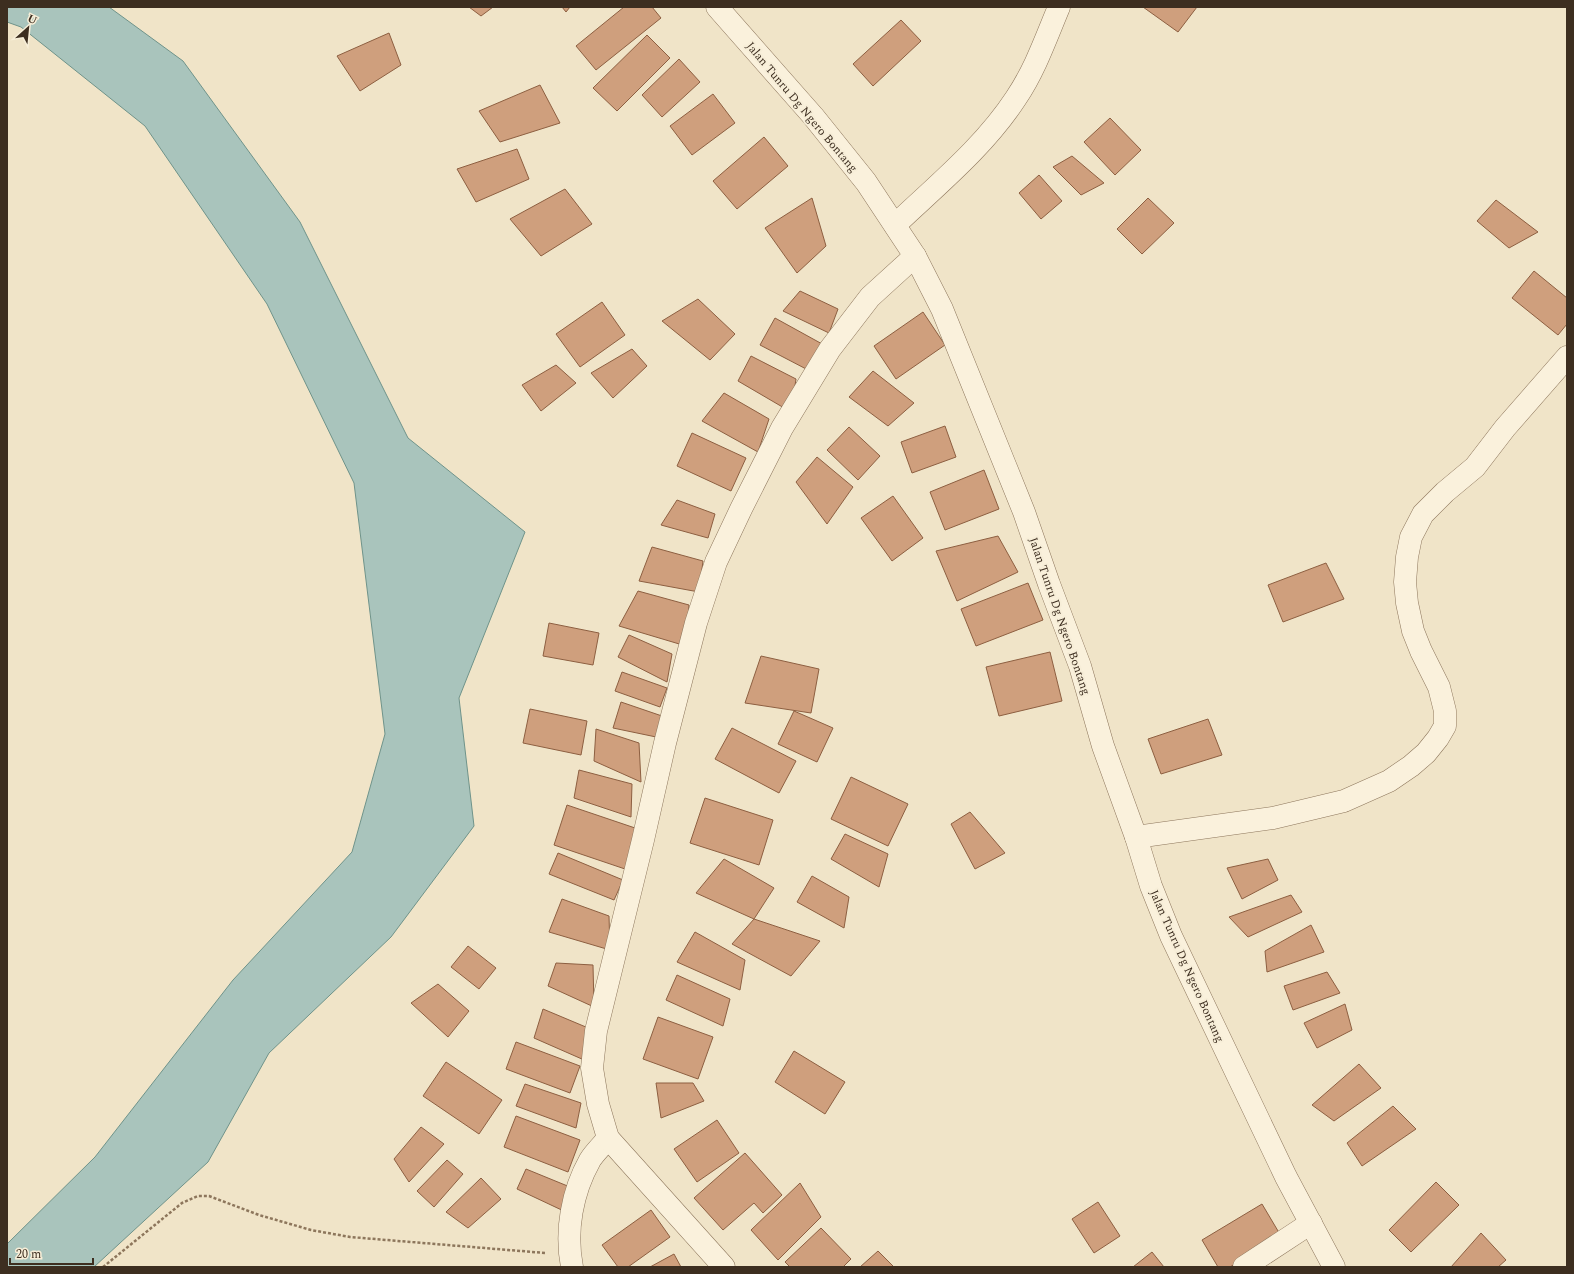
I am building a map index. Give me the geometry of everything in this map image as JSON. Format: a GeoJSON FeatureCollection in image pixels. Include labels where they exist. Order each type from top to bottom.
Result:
{"type":"FeatureCollection","features":[{"type":"Feature","properties":{"kind":"street","name":"Jalan Tunru Dg Ngero Bontang"},"geometry":{"type":"LineString","coordinates":[[717,7],[813,116],[866,182],[915,256],[942,309],[1024,512],[1080,666],[1103,746],[1136,837],[1151,886],[1171,936],[1286,1177],[1334,1267]]}},
{"type":"Feature","properties":{"kind":"street"},"geometry":{"type":"LineString","coordinates":[[895,225],[967,157],[1001,119],[1016,98],[1030,74],[1060,7]]}},
{"type":"Feature","properties":{"kind":"street"},"geometry":{"type":"LineString","coordinates":[[724,1267],[608,1138],[598,1104],[592,1068],[596,1031],[643,840],[665,743],[696,623],[716,562],[782,428],[830,349],[870,297],[915,256]]}},
{"type":"Feature","properties":{"kind":"street"},"geometry":{"type":"LineString","coordinates":[[1136,837],[1274,818],[1344,801],[1389,781],[1411,766],[1426,753],[1445,726],[1445,711],[1439,687],[1413,631],[1407,603],[1406,582],[1411,536],[1423,514],[1445,492],[1475,467],[1505,428],[1567,357]]}},
{"type":"Feature","properties":{"kind":"street"},"geometry":{"type":"LineString","coordinates":[[571,1261],[570,1223],[576,1190],[591,1159],[608,1138]]}},
{"type":"Feature","properties":{"kind":"street"},"geometry":{"type":"LineString","coordinates":[[1244,1267],[1311,1223]]}},
{"type":"Feature","properties":{"kind":"path"},"geometry":{"type":"LineString","coordinates":[[103,1267],[182,1203],[198,1196],[209,1196],[259,1215],[311,1230],[350,1237],[571,1261]]}},
{"type":"Feature","properties":{"kind":"water"},"geometry":{"type":"Polygon","coordinates":[[[7,7],[109,7],[183,61],[300,222],[408,438],[525,532],[459,698],[474,826],[391,937],[269,1053],[208,1162],[94,1267],[7,1267],[7,1244],[95,1157],[233,980],[352,852],[385,734],[354,483],[267,304],[145,126],[21,27],[7,22],[7,7]]]}},
{"type":"Feature","properties":{"kind":"building"},"geometry":{"type":"Polygon","coordinates":[[[469,7],[493,7],[481,16],[469,7]]]}},
{"type":"Feature","properties":{"kind":"building"},"geometry":{"type":"Polygon","coordinates":[[[562,7],[570,7],[566,12],[562,7]]]}},
{"type":"Feature","properties":{"kind":"building"},"geometry":{"type":"Polygon","coordinates":[[[624,7],[652,7],[661,18],[596,70],[576,46],[624,7]]]}},
{"type":"Feature","properties":{"kind":"building"},"geometry":{"type":"Polygon","coordinates":[[[1143,7],[1197,7],[1178,32],[1143,7]]]}},
{"type":"Feature","properties":{"kind":"building"},"geometry":{"type":"Polygon","coordinates":[[[901,20],[921,41],[873,86],[853,64],[901,20]]]}},
{"type":"Feature","properties":{"kind":"building"},"geometry":{"type":"Polygon","coordinates":[[[389,33],[401,65],[360,91],[337,56],[389,33]]]}},
{"type":"Feature","properties":{"kind":"building"},"geometry":{"type":"Polygon","coordinates":[[[647,35],[670,58],[617,111],[593,88],[647,35]]]}},
{"type":"Feature","properties":{"kind":"building"},"geometry":{"type":"Polygon","coordinates":[[[679,59],[700,82],[662,117],[642,95],[679,59]]]}},
{"type":"Feature","properties":{"kind":"building"},"geometry":{"type":"Polygon","coordinates":[[[540,85],[560,123],[500,142],[479,111],[540,85]]]}},
{"type":"Feature","properties":{"kind":"building"},"geometry":{"type":"Polygon","coordinates":[[[713,94],[735,123],[692,155],[670,126],[713,94]]]}},
{"type":"Feature","properties":{"kind":"building"},"geometry":{"type":"Polygon","coordinates":[[[1110,118],[1141,150],[1115,175],[1084,142],[1110,118]]]}},
{"type":"Feature","properties":{"kind":"building"},"geometry":{"type":"Polygon","coordinates":[[[764,137],[788,166],[737,209],[713,181],[764,137]]]}},
{"type":"Feature","properties":{"kind":"building"},"geometry":{"type":"Polygon","coordinates":[[[517,149],[529,179],[476,202],[457,169],[517,149]]]}},
{"type":"Feature","properties":{"kind":"building"},"geometry":{"type":"Polygon","coordinates":[[[1072,156],[1104,183],[1081,195],[1053,167],[1072,156]]]}},
{"type":"Feature","properties":{"kind":"building"},"geometry":{"type":"Polygon","coordinates":[[[1039,175],[1062,201],[1041,219],[1019,193],[1039,175]]]}},
{"type":"Feature","properties":{"kind":"building"},"geometry":{"type":"Polygon","coordinates":[[[565,189],[592,224],[541,256],[510,219],[565,189]]]}},
{"type":"Feature","properties":{"kind":"building"},"geometry":{"type":"Polygon","coordinates":[[[812,198],[826,246],[797,273],[765,228],[812,198]]]}},
{"type":"Feature","properties":{"kind":"building"},"geometry":{"type":"Polygon","coordinates":[[[1148,198],[1174,223],[1142,254],[1117,229],[1148,198]]]}},
{"type":"Feature","properties":{"kind":"building"},"geometry":{"type":"Polygon","coordinates":[[[1496,200],[1538,232],[1509,248],[1477,221],[1496,200]]]}},
{"type":"Feature","properties":{"kind":"building"},"geometry":{"type":"Polygon","coordinates":[[[1534,271],[1567,298],[1567,324],[1558,335],[1512,298],[1534,271]]]}},
{"type":"Feature","properties":{"kind":"building"},"geometry":{"type":"Polygon","coordinates":[[[800,291],[838,309],[829,333],[783,311],[800,291]]]}},
{"type":"Feature","properties":{"kind":"building"},"geometry":{"type":"Polygon","coordinates":[[[698,299],[735,334],[710,360],[662,321],[698,299]]]}},
{"type":"Feature","properties":{"kind":"building"},"geometry":{"type":"Polygon","coordinates":[[[602,302],[625,335],[580,367],[556,334],[602,302]]]}},
{"type":"Feature","properties":{"kind":"building"},"geometry":{"type":"Polygon","coordinates":[[[923,312],[945,345],[896,379],[874,346],[923,312]]]}},
{"type":"Feature","properties":{"kind":"building"},"geometry":{"type":"Polygon","coordinates":[[[775,318],[824,345],[810,371],[760,345],[775,318]]]}},
{"type":"Feature","properties":{"kind":"building"},"geometry":{"type":"Polygon","coordinates":[[[632,349],[647,366],[613,398],[591,373],[632,349]]]}},
{"type":"Feature","properties":{"kind":"building"},"geometry":{"type":"Polygon","coordinates":[[[751,356],[796,379],[791,412],[738,381],[751,356]]]}},
{"type":"Feature","properties":{"kind":"building"},"geometry":{"type":"Polygon","coordinates":[[[556,365],[576,383],[541,411],[522,385],[556,365]]]}},
{"type":"Feature","properties":{"kind":"building"},"geometry":{"type":"Polygon","coordinates":[[[873,371],[914,403],[888,426],[849,397],[873,371]]]}},
{"type":"Feature","properties":{"kind":"building"},"geometry":{"type":"Polygon","coordinates":[[[724,393],[769,419],[758,452],[702,421],[724,393]]]}},
{"type":"Feature","properties":{"kind":"building"},"geometry":{"type":"Polygon","coordinates":[[[945,426],[956,457],[912,473],[901,442],[945,426]]]}},
{"type":"Feature","properties":{"kind":"building"},"geometry":{"type":"Polygon","coordinates":[[[849,427],[880,456],[858,480],[827,450],[849,427]]]}},
{"type":"Feature","properties":{"kind":"building"},"geometry":{"type":"Polygon","coordinates":[[[692,433],[746,458],[731,491],[677,466],[692,433]]]}},
{"type":"Feature","properties":{"kind":"building"},"geometry":{"type":"Polygon","coordinates":[[[817,457],[853,487],[827,524],[796,482],[817,457]]]}},
{"type":"Feature","properties":{"kind":"building"},"geometry":{"type":"Polygon","coordinates":[[[984,470],[999,509],[945,530],[930,492],[984,470]]]}},
{"type":"Feature","properties":{"kind":"building"},"geometry":{"type":"Polygon","coordinates":[[[893,496],[923,538],[892,561],[861,518],[893,496]]]}},
{"type":"Feature","properties":{"kind":"building"},"geometry":{"type":"Polygon","coordinates":[[[677,500],[715,514],[708,538],[661,525],[677,500]]]}},
{"type":"Feature","properties":{"kind":"building"},"geometry":{"type":"Polygon","coordinates":[[[998,536],[1018,572],[957,601],[936,551],[998,536]]]}},
{"type":"Feature","properties":{"kind":"building"},"geometry":{"type":"Polygon","coordinates":[[[652,547],[703,561],[699,592],[639,581],[652,547]]]}},
{"type":"Feature","properties":{"kind":"building"},"geometry":{"type":"Polygon","coordinates":[[[1326,563],[1344,599],[1283,622],[1268,585],[1326,563]]]}},
{"type":"Feature","properties":{"kind":"building"},"geometry":{"type":"Polygon","coordinates":[[[1028,583],[1043,620],[976,646],[961,609],[1028,583]]]}},
{"type":"Feature","properties":{"kind":"building"},"geometry":{"type":"Polygon","coordinates":[[[638,591],[689,605],[686,646],[619,626],[638,591]]]}},
{"type":"Feature","properties":{"kind":"building"},"geometry":{"type":"Polygon","coordinates":[[[549,623],[599,633],[593,665],[543,656],[549,623]]]}},
{"type":"Feature","properties":{"kind":"building"},"geometry":{"type":"Polygon","coordinates":[[[629,635],[672,654],[667,682],[618,657],[629,635]]]}},
{"type":"Feature","properties":{"kind":"building"},"geometry":{"type":"Polygon","coordinates":[[[1050,652],[1062,701],[999,716],[986,667],[1050,652]]]}},
{"type":"Feature","properties":{"kind":"building"},"geometry":{"type":"Polygon","coordinates":[[[761,656],[819,669],[811,713],[745,703],[761,656]]]}},
{"type":"Feature","properties":{"kind":"building"},"geometry":{"type":"Polygon","coordinates":[[[622,672],[667,688],[660,707],[615,691],[622,672]]]}},
{"type":"Feature","properties":{"kind":"building"},"geometry":{"type":"Polygon","coordinates":[[[621,702],[662,716],[661,738],[613,728],[621,702]]]}},
{"type":"Feature","properties":{"kind":"building"},"geometry":{"type":"Polygon","coordinates":[[[530,709],[587,721],[581,755],[523,743],[530,709]]]}},
{"type":"Feature","properties":{"kind":"building"},"geometry":{"type":"Polygon","coordinates":[[[794,711],[833,728],[817,762],[778,744],[794,711]]]}},
{"type":"Feature","properties":{"kind":"building"},"geometry":{"type":"Polygon","coordinates":[[[1208,719],[1222,755],[1161,774],[1148,739],[1208,719]]]}},
{"type":"Feature","properties":{"kind":"building"},"geometry":{"type":"Polygon","coordinates":[[[732,728],[796,761],[779,793],[715,759],[732,728]]]}},
{"type":"Feature","properties":{"kind":"building"},"geometry":{"type":"Polygon","coordinates":[[[596,729],[639,743],[641,782],[594,761],[596,729]]]}},
{"type":"Feature","properties":{"kind":"building"},"geometry":{"type":"Polygon","coordinates":[[[579,770],[632,784],[631,817],[574,798],[579,770]]]}},
{"type":"Feature","properties":{"kind":"building"},"geometry":{"type":"Polygon","coordinates":[[[851,777],[908,804],[888,846],[831,819],[851,777]]]}},
{"type":"Feature","properties":{"kind":"building"},"geometry":{"type":"Polygon","coordinates":[[[705,798],[773,820],[759,865],[690,843],[705,798]]]}},
{"type":"Feature","properties":{"kind":"building"},"geometry":{"type":"Polygon","coordinates":[[[567,805],[641,830],[628,870],[554,845],[567,805]]]}},
{"type":"Feature","properties":{"kind":"building"},"geometry":{"type":"Polygon","coordinates":[[[970,812],[1005,853],[975,869],[951,824],[970,812]]]}},
{"type":"Feature","properties":{"kind":"building"},"geometry":{"type":"Polygon","coordinates":[[[845,834],[888,854],[879,887],[831,859],[845,834]]]}},
{"type":"Feature","properties":{"kind":"building"},"geometry":{"type":"Polygon","coordinates":[[[558,853],[623,880],[614,900],[549,874],[558,853]]]}},
{"type":"Feature","properties":{"kind":"building"},"geometry":{"type":"Polygon","coordinates":[[[724,859],[774,888],[754,919],[696,893],[724,859]]]}},
{"type":"Feature","properties":{"kind":"building"},"geometry":{"type":"Polygon","coordinates":[[[1268,859],[1278,880],[1242,899],[1227,868],[1268,859]]]}},
{"type":"Feature","properties":{"kind":"building"},"geometry":{"type":"Polygon","coordinates":[[[812,876],[849,897],[844,928],[797,902],[812,876]]]}},
{"type":"Feature","properties":{"kind":"building"},"geometry":{"type":"Polygon","coordinates":[[[1291,895],[1302,912],[1248,937],[1229,917],[1291,895]]]}},
{"type":"Feature","properties":{"kind":"building"},"geometry":{"type":"Polygon","coordinates":[[[562,899],[609,916],[610,950],[549,932],[562,899]]]}},
{"type":"Feature","properties":{"kind":"building"},"geometry":{"type":"Polygon","coordinates":[[[754,919],[820,941],[791,976],[732,944],[754,919]]]}},
{"type":"Feature","properties":{"kind":"building"},"geometry":{"type":"Polygon","coordinates":[[[1311,925],[1324,952],[1267,972],[1265,951],[1311,925]]]}},
{"type":"Feature","properties":{"kind":"building"},"geometry":{"type":"Polygon","coordinates":[[[695,932],[745,960],[740,990],[677,962],[695,932]]]}},
{"type":"Feature","properties":{"kind":"building"},"geometry":{"type":"Polygon","coordinates":[[[468,946],[496,968],[479,989],[451,967],[468,946]]]}},
{"type":"Feature","properties":{"kind":"building"},"geometry":{"type":"Polygon","coordinates":[[[556,963],[593,965],[594,1007],[548,986],[556,963]]]}},
{"type":"Feature","properties":{"kind":"building"},"geometry":{"type":"Polygon","coordinates":[[[1327,972],[1340,993],[1293,1010],[1284,986],[1327,972]]]}},
{"type":"Feature","properties":{"kind":"building"},"geometry":{"type":"Polygon","coordinates":[[[677,975],[730,999],[723,1026],[666,1000],[677,975]]]}},
{"type":"Feature","properties":{"kind":"building"},"geometry":{"type":"Polygon","coordinates":[[[438,984],[469,1011],[448,1037],[411,1003],[438,984]]]}},
{"type":"Feature","properties":{"kind":"building"},"geometry":{"type":"Polygon","coordinates":[[[1345,1004],[1352,1030],[1317,1048],[1304,1023],[1345,1004]]]}},
{"type":"Feature","properties":{"kind":"building"},"geometry":{"type":"Polygon","coordinates":[[[543,1009],[593,1030],[591,1063],[534,1038],[543,1009]]]}},
{"type":"Feature","properties":{"kind":"building"},"geometry":{"type":"Polygon","coordinates":[[[658,1017],[713,1037],[698,1079],[643,1059],[658,1017]]]}},
{"type":"Feature","properties":{"kind":"building"},"geometry":{"type":"Polygon","coordinates":[[[516,1042],[580,1066],[570,1093],[506,1069],[516,1042]]]}},
{"type":"Feature","properties":{"kind":"building"},"geometry":{"type":"Polygon","coordinates":[[[794,1051],[845,1082],[825,1114],[775,1082],[794,1051]]]}},
{"type":"Feature","properties":{"kind":"building"},"geometry":{"type":"Polygon","coordinates":[[[446,1062],[502,1100],[479,1134],[423,1096],[446,1062]]]}},
{"type":"Feature","properties":{"kind":"building"},"geometry":{"type":"Polygon","coordinates":[[[1359,1064],[1381,1088],[1334,1121],[1312,1105],[1359,1064]]]}},
{"type":"Feature","properties":{"kind":"building"},"geometry":{"type":"Polygon","coordinates":[[[656,1083],[693,1083],[704,1101],[661,1118],[656,1083]]]}},
{"type":"Feature","properties":{"kind":"building"},"geometry":{"type":"Polygon","coordinates":[[[525,1084],[581,1103],[576,1128],[516,1106],[525,1084]]]}},
{"type":"Feature","properties":{"kind":"building"},"geometry":{"type":"Polygon","coordinates":[[[1393,1106],[1416,1129],[1362,1166],[1347,1143],[1393,1106]]]}},
{"type":"Feature","properties":{"kind":"building"},"geometry":{"type":"Polygon","coordinates":[[[516,1116],[580,1140],[568,1172],[504,1147],[516,1116]]]}},
{"type":"Feature","properties":{"kind":"building"},"geometry":{"type":"Polygon","coordinates":[[[717,1120],[739,1153],[697,1182],[674,1149],[717,1120]]]}},
{"type":"Feature","properties":{"kind":"building"},"geometry":{"type":"Polygon","coordinates":[[[421,1127],[444,1144],[409,1182],[394,1159],[421,1127]]]}},
{"type":"Feature","properties":{"kind":"building"},"geometry":{"type":"Polygon","coordinates":[[[745,1153],[782,1195],[763,1213],[754,1203],[723,1230],[694,1198],[745,1153]]]}},
{"type":"Feature","properties":{"kind":"building"},"geometry":{"type":"Polygon","coordinates":[[[447,1160],[463,1174],[434,1207],[417,1191],[447,1160]]]}},
{"type":"Feature","properties":{"kind":"building"},"geometry":{"type":"Polygon","coordinates":[[[526,1169],[570,1187],[568,1213],[517,1189],[526,1169]]]}},
{"type":"Feature","properties":{"kind":"building"},"geometry":{"type":"Polygon","coordinates":[[[481,1178],[501,1199],[468,1228],[446,1212],[481,1178]]]}},
{"type":"Feature","properties":{"kind":"building"},"geometry":{"type":"Polygon","coordinates":[[[1436,1182],[1459,1205],[1411,1252],[1389,1230],[1436,1182]]]}},
{"type":"Feature","properties":{"kind":"building"},"geometry":{"type":"Polygon","coordinates":[[[800,1183],[821,1217],[778,1260],[751,1230],[800,1183]]]}},
{"type":"Feature","properties":{"kind":"building"},"geometry":{"type":"Polygon","coordinates":[[[1098,1202],[1120,1236],[1094,1253],[1072,1219],[1098,1202]]]}},
{"type":"Feature","properties":{"kind":"building"},"geometry":{"type":"Polygon","coordinates":[[[1262,1204],[1281,1236],[1230,1267],[1218,1267],[1202,1240],[1262,1204]]]}},
{"type":"Feature","properties":{"kind":"building"},"geometry":{"type":"Polygon","coordinates":[[[651,1210],[670,1237],[628,1267],[618,1267],[602,1245],[651,1210]]]}},
{"type":"Feature","properties":{"kind":"building"},"geometry":{"type":"Polygon","coordinates":[[[821,1228],[851,1259],[843,1267],[790,1267],[785,1262],[821,1228]]]}},
{"type":"Feature","properties":{"kind":"building"},"geometry":{"type":"Polygon","coordinates":[[[1481,1233],[1506,1260],[1498,1267],[1451,1267],[1481,1233]]]}},
{"type":"Feature","properties":{"kind":"building"},"geometry":{"type":"Polygon","coordinates":[[[878,1251],[894,1267],[860,1267],[878,1251]]]}},
{"type":"Feature","properties":{"kind":"building"},"geometry":{"type":"Polygon","coordinates":[[[1152,1252],[1164,1267],[1133,1267],[1152,1252]]]}},
{"type":"Feature","properties":{"kind":"building"},"geometry":{"type":"Polygon","coordinates":[[[674,1254],[681,1267],[650,1267],[674,1254]]]}}]}
